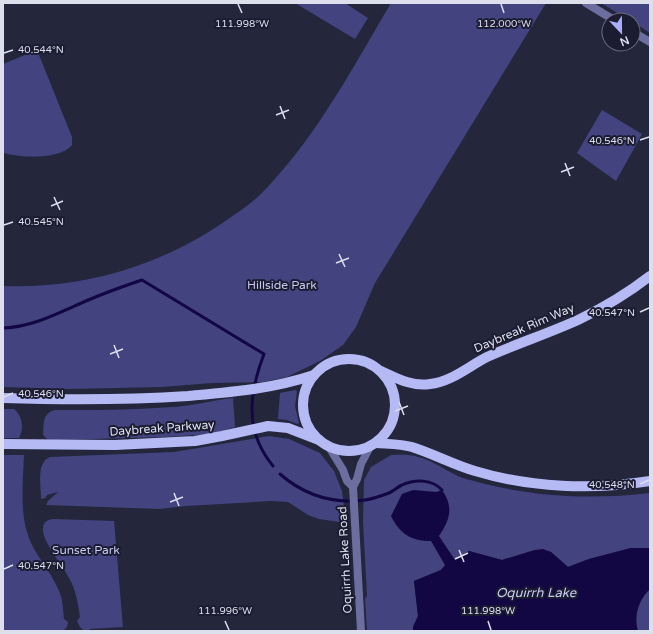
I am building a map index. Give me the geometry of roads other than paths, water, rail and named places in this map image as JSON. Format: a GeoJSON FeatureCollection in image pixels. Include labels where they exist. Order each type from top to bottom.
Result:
{"type":"FeatureCollection","features":[{"type":"Feature","properties":{"kind":"main road","name":"Daybreak Rim Way"},"geometry":{"type":"LineString","coordinates":[[381,371],[402,381],[417,385],[437,383],[512,346],[566,325],[594,312],[625,294],[650,276]]}},
{"type":"Feature","properties":{"kind":"main road"},"geometry":{"type":"LineString","coordinates":[[373,445],[389,429],[395,412],[394,394],[387,378],[381,371],[364,361],[349,359],[334,362],[323,367],[314,375],[305,390],[303,407],[306,424],[311,432],[329,447],[337,450],[354,451],[373,445],[411,447],[477,472],[527,482],[589,486],[617,485],[650,481]]}},
{"type":"Feature","properties":{"kind":"main road"},"geometry":{"type":"LineString","coordinates":[[3,398],[60,400],[130,399],[235,392],[278,386],[314,375]]}},
{"type":"Feature","properties":{"kind":"main road","name":"Daybreak Parkway"},"geometry":{"type":"LineString","coordinates":[[3,444],[74,445],[162,443],[208,439],[268,426],[288,428],[319,440]]}},
{"type":"Feature","properties":{"kind":"street"},"geometry":{"type":"LineString","coordinates":[[586,3],[601,12]]}},
{"type":"Feature","properties":{"kind":"street"},"geometry":{"type":"LineString","coordinates":[[641,37],[650,42]]}},
{"type":"Feature","properties":{"kind":"street","name":"Oquirrh Lake Road"},"geometry":{"type":"LineString","coordinates":[[361,631],[353,487],[361,464],[373,445]]}},
{"type":"Feature","properties":{"kind":"street"},"geometry":{"type":"LineString","coordinates":[[329,447],[348,481],[353,487]]}},
{"type":"Feature","properties":{"kind":"water","name":"Oquirrh Lake"},"geometry":{"type":"Polygon","coordinates":[[[413,490],[436,492],[442,490],[446,496],[449,508],[448,519],[439,536],[455,560],[469,551],[502,560],[543,549],[551,552],[568,567],[589,559],[631,548],[650,548],[650,589],[646,593],[638,608],[636,620],[638,631],[413,631],[413,627],[418,616],[414,581],[441,570],[445,565],[431,541],[418,540],[402,532],[391,516],[402,494],[413,490]]]}},
{"type":"Feature","properties":{"kind":"waterway"},"geometry":{"type":"LineString","coordinates":[[3,328],[16,327],[40,321],[98,296],[142,280],[264,354],[255,383],[252,412],[253,425],[257,439],[273,466]]}},
{"type":"Feature","properties":{"kind":"waterway"},"geometry":{"type":"LineString","coordinates":[[280,474],[309,493],[342,501],[374,498],[391,492],[407,483],[418,481],[428,482],[438,486],[442,490]]}},
{"type":"Feature","properties":{"kind":"park label","name":"Hillside Park"},"geometry":{"type":"Point","coordinates":[282,285]}},
{"type":"Feature","properties":{"kind":"park label","name":"Sunset Park"},"geometry":{"type":"Point","coordinates":[86,550]}}]}
